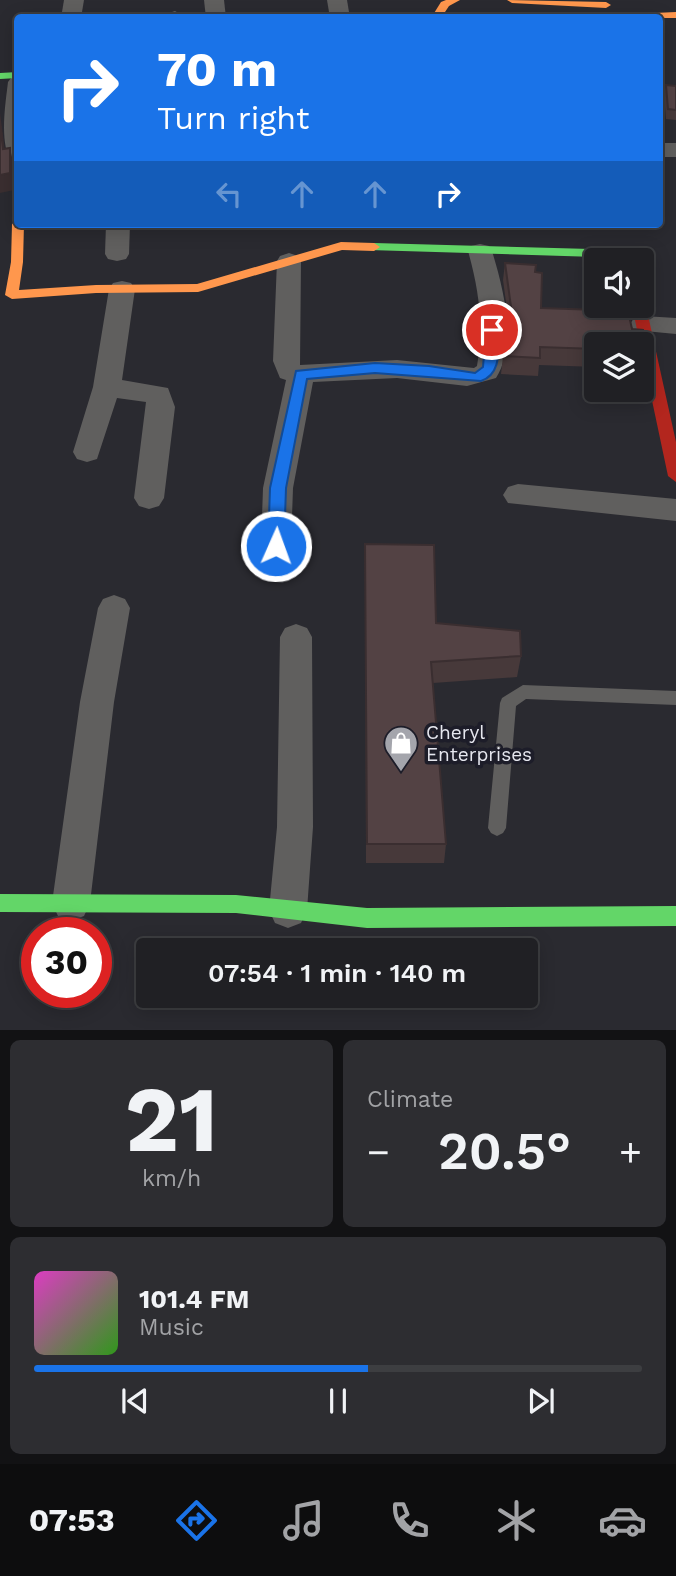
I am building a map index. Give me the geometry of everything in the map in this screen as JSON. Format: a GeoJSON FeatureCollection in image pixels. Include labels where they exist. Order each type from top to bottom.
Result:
{"type":"FeatureCollection","features":[{"type":"Feature","properties":{"kind":"street"},"geometry":{"type":"LineString","coordinates":[[439,14],[445,4],[455,0]]}},
{"type":"Feature","properties":{"kind":"street"},"geometry":{"type":"LineString","coordinates":[[512,0],[662,14]]}},
{"type":"Feature","properties":{"kind":"street"},"geometry":{"type":"LineString","coordinates":[[14,118],[14,143]]}},
{"type":"Feature","properties":{"kind":"street"},"geometry":{"type":"LineString","coordinates":[[18,228],[12,295],[198,288],[341,246],[584,255]]}},
{"type":"Feature","properties":{"kind":"street"},"geometry":{"type":"LineString","coordinates":[[117,254],[118,228]]}},
{"type":"Feature","properties":{"kind":"street"},"geometry":{"type":"LineString","coordinates":[[627,234],[628,248]]}},
{"type":"Feature","properties":{"kind":"street"},"geometry":{"type":"LineString","coordinates":[[289,261],[286,361],[289,372],[301,374],[375,368],[476,377],[485,374],[490,367],[491,284],[480,251]]}},
{"type":"Feature","properties":{"kind":"street"},"geometry":{"type":"LineString","coordinates":[[88,452],[107,387],[122,289]]}},
{"type":"Feature","properties":{"kind":"street"},"geometry":{"type":"LineString","coordinates":[[642,318],[671,428],[676,476]]}},
{"type":"Feature","properties":{"kind":"street"},"geometry":{"type":"LineString","coordinates":[[651,318],[676,326]]}},
{"type":"Feature","properties":{"kind":"street"},"geometry":{"type":"LineString","coordinates":[[276,546],[278,488],[301,374]]}},
{"type":"Feature","properties":{"kind":"street"},"geometry":{"type":"LineString","coordinates":[[107,387],[158,394],[161,407],[149,498]]}},
{"type":"Feature","properties":{"kind":"street"},"geometry":{"type":"LineString","coordinates":[[518,495],[676,510]]}},
{"type":"Feature","properties":{"kind":"street"},"geometry":{"type":"LineString","coordinates":[[71,903],[97,702],[114,608]]}},
{"type":"Feature","properties":{"kind":"street"},"geometry":{"type":"LineString","coordinates":[[288,910],[295,827],[296,637]]}},
{"type":"Feature","properties":{"kind":"street"},"geometry":{"type":"LineString","coordinates":[[0,903],[236,904],[367,918],[676,916]]}},
{"type":"Feature","properties":{"kind":"lane"},"geometry":{"type":"LineString","coordinates":[[497,828],[508,703],[523,692],[676,698]]}},
{"type":"Feature","properties":{"kind":"building"},"geometry":{"type":"Polygon","coordinates":[[[666,85],[676,86],[676,110],[668,109],[666,85]]]}},
{"type":"Feature","properties":{"kind":"building"},"geometry":{"type":"Polygon","coordinates":[[[0,123],[3,149],[10,148],[10,173],[0,175],[0,123]]]}},
{"type":"Feature","properties":{"kind":"building"},"geometry":{"type":"Polygon","coordinates":[[[505,263],[536,265],[535,272],[542,273],[541,308],[584,309],[584,318],[630,318],[632,329],[643,332],[584,332],[584,349],[540,347],[540,358],[503,356],[511,332],[512,314],[505,263]]]}},
{"type":"Feature","properties":{"kind":"building","name":"Cheryl Enterprises"},"geometry":{"type":"Polygon","coordinates":[[[365,544],[434,545],[436,623],[520,631],[521,656],[431,662],[446,844],[367,844],[365,544]]]}},
{"type":"Feature","properties":{"kind":"traffic: fast"},"geometry":{"type":"LineString","coordinates":[[0,76],[14,75]]}},
{"type":"Feature","properties":{"kind":"traffic: fast"},"geometry":{"type":"LineString","coordinates":[[374,247],[584,253]]}},
{"type":"Feature","properties":{"kind":"traffic: fast"},"geometry":{"type":"LineString","coordinates":[[0,903],[236,904],[367,918],[676,916]]}},
{"type":"Feature","properties":{"kind":"traffic: slow"},"geometry":{"type":"LineString","coordinates":[[439,14],[445,4],[455,0]]}},
{"type":"Feature","properties":{"kind":"traffic: slow"},"geometry":{"type":"LineString","coordinates":[[512,0],[606,5]]}},
{"type":"Feature","properties":{"kind":"traffic: slow"},"geometry":{"type":"LineString","coordinates":[[663,16],[676,15]]}},
{"type":"Feature","properties":{"kind":"traffic: slow"},"geometry":{"type":"LineString","coordinates":[[18,228],[12,295],[96,289],[198,288],[341,246],[374,247]]}},
{"type":"Feature","properties":{"kind":"traffic: jam"},"geometry":{"type":"LineString","coordinates":[[642,318],[676,476]]}},
{"type":"Feature","properties":{"kind":"place","name":"Cheryl Enterprises"},"geometry":{"type":"Point","coordinates":[401,773]}},
{"type":"Feature","properties":{"kind":"route"},"geometry":{"type":"LineString","coordinates":[[276,546],[278,488],[301,374],[375,368],[476,377],[485,374],[490,367],[492,330]]}}]}
